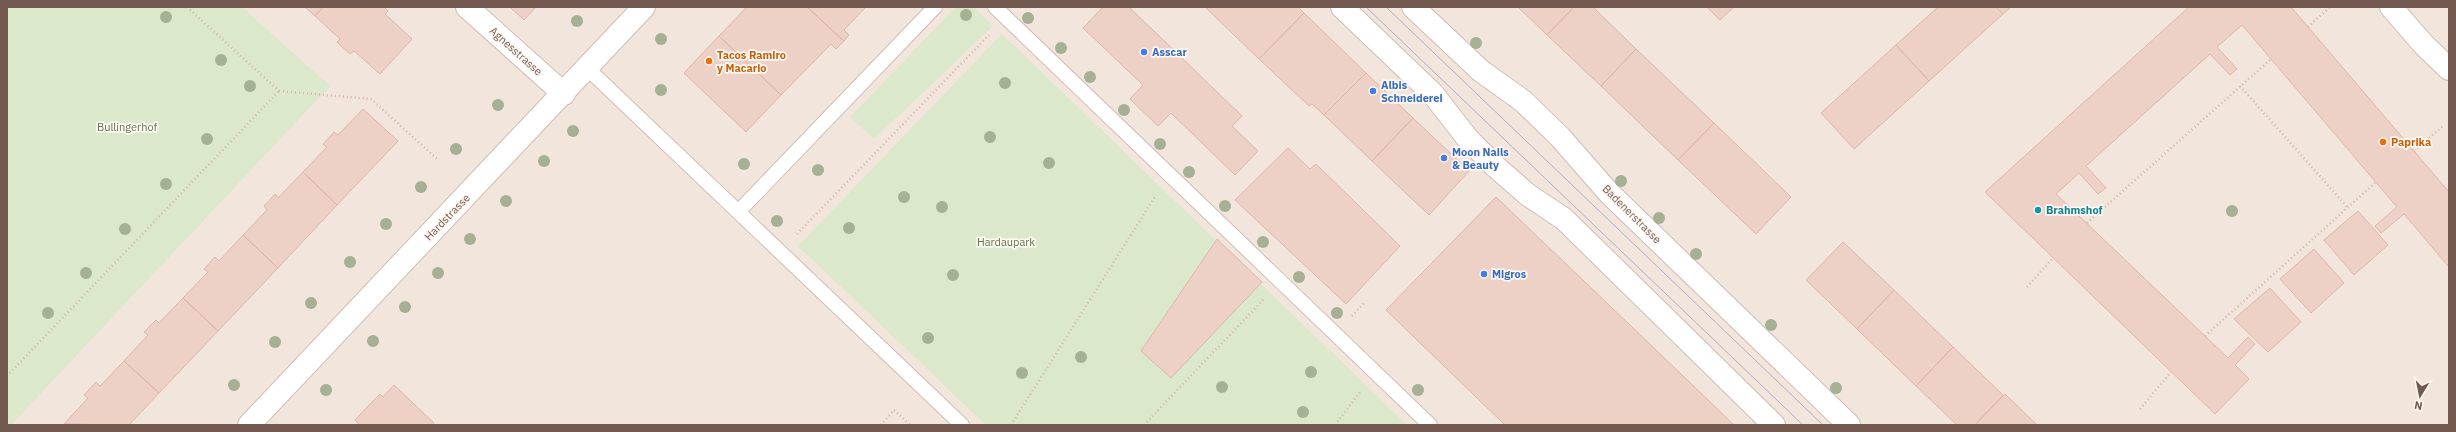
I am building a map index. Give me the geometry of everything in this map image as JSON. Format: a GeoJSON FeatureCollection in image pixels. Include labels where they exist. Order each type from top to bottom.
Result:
{"type":"FeatureCollection","features":[{"type":"Feature","properties":{"kind":"street","name":"Agnesstrasse"},"geometry":{"type":"LineString","coordinates":[[467,7],[564,94]]}},
{"type":"Feature","properties":{"kind":"street","name":"Hardstrasse"},"geometry":{"type":"LineString","coordinates":[[249,425],[588,69],[644,7]]}},
{"type":"Feature","properties":{"kind":"street"},"geometry":{"type":"LineString","coordinates":[[1342,7],[1433,94],[1468,139],[1496,167],[1528,195],[1564,219],[1774,425]]}},
{"type":"Feature","properties":{"kind":"street","name":"Badenerstrasse"},"geometry":{"type":"LineString","coordinates":[[1413,7],[1481,71],[1523,101],[1551,128],[1609,193],[1849,425]]}},
{"type":"Feature","properties":{"kind":"street"},"geometry":{"type":"LineString","coordinates":[[2391,7],[2424,45],[2449,68]]}},
{"type":"Feature","properties":{"kind":"lane"},"geometry":{"type":"LineString","coordinates":[[738,212],[935,7]]}},
{"type":"Feature","properties":{"kind":"lane"},"geometry":{"type":"LineString","coordinates":[[995,7],[1281,280],[1430,425]]}},
{"type":"Feature","properties":{"kind":"lane"},"geometry":{"type":"LineString","coordinates":[[588,69],[962,425]]}},
{"type":"Feature","properties":{"kind":"path"},"geometry":{"type":"LineString","coordinates":[[187,7],[279,91],[371,99],[437,159]]}},
{"type":"Feature","properties":{"kind":"path"},"geometry":{"type":"LineString","coordinates":[[2308,26],[2330,7]]}},
{"type":"Feature","properties":{"kind":"path"},"geometry":{"type":"LineString","coordinates":[[780,252],[1006,17]]}},
{"type":"Feature","properties":{"kind":"path"},"geometry":{"type":"LineString","coordinates":[[2086,223],[2271,58]]}},
{"type":"Feature","properties":{"kind":"path"},"geometry":{"type":"LineString","coordinates":[[2240,86],[2348,208]]}},
{"type":"Feature","properties":{"kind":"path"},"geometry":{"type":"LineString","coordinates":[[7,376],[279,91]]}},
{"type":"Feature","properties":{"kind":"path"},"geometry":{"type":"LineString","coordinates":[[2414,151],[2444,126]]}},
{"type":"Feature","properties":{"kind":"path"},"geometry":{"type":"LineString","coordinates":[[1011,425],[1169,174]]}},
{"type":"Feature","properties":{"kind":"path"},"geometry":{"type":"LineString","coordinates":[[2205,336],[2376,182]]}},
{"type":"Feature","properties":{"kind":"path"},"geometry":{"type":"LineString","coordinates":[[2027,287],[2053,258]]}},
{"type":"Feature","properties":{"kind":"path"},"geometry":{"type":"LineString","coordinates":[[1144,425],[1281,280]]}},
{"type":"Feature","properties":{"kind":"path"},"geometry":{"type":"LineString","coordinates":[[1335,425],[1375,372]]}},
{"type":"Feature","properties":{"kind":"path"},"geometry":{"type":"LineString","coordinates":[[2140,409],[2172,372]]}},
{"type":"Feature","properties":{"kind":"path"},"geometry":{"type":"LineString","coordinates":[[881,425],[894,410],[910,425]]}},
{"type":"Feature","properties":{"kind":"shaded area"},"geometry":{"type":"Polygon","coordinates":[[[7,7],[2449,7],[2449,425],[7,425],[7,7]]]}},
{"type":"Feature","properties":{"kind":"green space","name":"Bullingerhof"},"geometry":{"type":"Polygon","coordinates":[[[7,7],[242,7],[330,86],[11,425],[7,425],[7,7]]]}},
{"type":"Feature","properties":{"kind":"green space"},"geometry":{"type":"Polygon","coordinates":[[[956,7],[973,7],[993,26],[874,139],[850,117],[956,7]]]}},
{"type":"Feature","properties":{"kind":"green space","name":"Hardaupark"},"geometry":{"type":"Polygon","coordinates":[[[1002,34],[1407,425],[986,425],[798,246],[1002,34]]]}},
{"type":"Feature","properties":{"kind":"building"},"geometry":{"type":"Polygon","coordinates":[[[305,7],[323,7],[315,16],[305,7]]]}},
{"type":"Feature","properties":{"kind":"building"},"geometry":{"type":"Polygon","coordinates":[[[323,7],[384,7],[388,11],[385,14],[412,39],[380,74],[354,51],[350,54],[337,42],[340,39],[315,16],[323,7]]]}},
{"type":"Feature","properties":{"kind":"building"},"geometry":{"type":"Polygon","coordinates":[[[510,7],[536,7],[524,20],[510,7]]]}},
{"type":"Feature","properties":{"kind":"building"},"geometry":{"type":"Polygon","coordinates":[[[747,7],[807,7],[844,41],[836,49],[831,44],[781,95],[719,36],[747,7]]]}},
{"type":"Feature","properties":{"kind":"building"},"geometry":{"type":"Polygon","coordinates":[[[807,7],[866,7],[844,30],[849,35],[844,41],[807,7]]]}},
{"type":"Feature","properties":{"kind":"building"},"geometry":{"type":"Polygon","coordinates":[[[1103,7],[1129,7],[1242,116],[1232,126],[1258,151],[1235,175],[1171,113],[1158,126],[1130,99],[1143,85],[1083,28],[1103,7]]]}},
{"type":"Feature","properties":{"kind":"building"},"geometry":{"type":"Polygon","coordinates":[[[1205,7],[1298,7],[1304,13],[1259,59],[1205,7]]]}},
{"type":"Feature","properties":{"kind":"building"},"geometry":{"type":"Polygon","coordinates":[[[1518,7],[1574,7],[1547,35],[1518,7]]]}},
{"type":"Feature","properties":{"kind":"building"},"geometry":{"type":"Polygon","coordinates":[[[1574,7],[1593,7],[1636,49],[1601,86],[1547,35],[1574,7]]]}},
{"type":"Feature","properties":{"kind":"building"},"geometry":{"type":"Polygon","coordinates":[[[1707,7],[1734,7],[1720,20],[1707,7]]]}},
{"type":"Feature","properties":{"kind":"building"},"geometry":{"type":"Polygon","coordinates":[[[1938,7],[1996,7],[2003,14],[1929,81],[1896,45],[1938,7]]]}},
{"type":"Feature","properties":{"kind":"building"},"geometry":{"type":"Polygon","coordinates":[[[1996,7],[2011,7],[2003,14],[1996,7]]]}},
{"type":"Feature","properties":{"kind":"building","name":"Brahmshof"},"geometry":{"type":"Polygon","coordinates":[[[2189,7],[2291,7],[2449,192],[2449,267],[2404,214],[2381,233],[2375,226],[2397,207],[2242,25],[2217,47],[2237,69],[2230,75],[2210,54],[2086,166],[2106,188],[2098,194],[2079,173],[2056,194],[2228,358],[2248,337],[2255,344],[2235,365],[2249,379],[2215,414],[1985,192],[2189,7]]]}},
{"type":"Feature","properties":{"kind":"building"},"geometry":{"type":"Polygon","coordinates":[[[1304,13],[1366,73],[1324,115],[1312,104],[1309,106],[1259,59],[1304,13]]]}},
{"type":"Feature","properties":{"kind":"building"},"geometry":{"type":"Polygon","coordinates":[[[719,36],[781,95],[746,132],[684,73],[719,36]]]}},
{"type":"Feature","properties":{"kind":"building"},"geometry":{"type":"Polygon","coordinates":[[[1896,45],[1929,81],[1854,149],[1821,113],[1896,45]]]}},
{"type":"Feature","properties":{"kind":"building"},"geometry":{"type":"Polygon","coordinates":[[[1636,49],[1714,123],[1678,160],[1601,86],[1636,49]]]}},
{"type":"Feature","properties":{"kind":"building"},"geometry":{"type":"Polygon","coordinates":[[[1366,73],[1413,118],[1372,161],[1324,115],[1366,73]]]}},
{"type":"Feature","properties":{"kind":"building"},"geometry":{"type":"Polygon","coordinates":[[[363,109],[398,141],[337,205],[303,172],[327,147],[323,144],[334,132],[338,135],[363,109]]]}},
{"type":"Feature","properties":{"kind":"building"},"geometry":{"type":"Polygon","coordinates":[[[1413,118],[1469,171],[1429,215],[1372,161],[1413,118]]]}},
{"type":"Feature","properties":{"kind":"building"},"geometry":{"type":"Polygon","coordinates":[[[1714,123],[1791,197],[1756,234],[1678,160],[1714,123]]]}},
{"type":"Feature","properties":{"kind":"building"},"geometry":{"type":"Polygon","coordinates":[[[1288,148],[1310,169],[1316,164],[1400,246],[1346,304],[1235,200],[1288,148]]]}},
{"type":"Feature","properties":{"kind":"building"},"geometry":{"type":"Polygon","coordinates":[[[303,172],[337,205],[278,268],[243,235],[267,210],[264,206],[275,194],[278,198],[303,172]]]}},
{"type":"Feature","properties":{"kind":"building"},"geometry":{"type":"Polygon","coordinates":[[[1496,197],[1734,425],[1505,425],[1386,310],[1496,197]]]}},
{"type":"Feature","properties":{"kind":"building"},"geometry":{"type":"Polygon","coordinates":[[[2358,211],[2388,245],[2354,275],[2324,240],[2358,211]]]}},
{"type":"Feature","properties":{"kind":"building"},"geometry":{"type":"Polygon","coordinates":[[[243,235],[278,268],[218,331],[183,298],[208,272],[204,269],[215,257],[219,261],[243,235]]]}},
{"type":"Feature","properties":{"kind":"building"},"geometry":{"type":"Polygon","coordinates":[[[1217,239],[1262,282],[1171,378],[1141,351],[1217,239]]]}},
{"type":"Feature","properties":{"kind":"building"},"geometry":{"type":"Polygon","coordinates":[[[1843,242],[1894,290],[1857,329],[1806,280],[1843,242]]]}},
{"type":"Feature","properties":{"kind":"building"},"geometry":{"type":"Polygon","coordinates":[[[2314,249],[2344,283],[2311,313],[2280,279],[2314,249]]]}},
{"type":"Feature","properties":{"kind":"building"},"geometry":{"type":"Polygon","coordinates":[[[2270,288],[2301,322],[2268,352],[2234,319],[2270,288]]]}},
{"type":"Feature","properties":{"kind":"building"},"geometry":{"type":"Polygon","coordinates":[[[1894,290],[1953,347],[1916,386],[1857,329],[1894,290]]]}},
{"type":"Feature","properties":{"kind":"building"},"geometry":{"type":"Polygon","coordinates":[[[183,298],[218,331],[159,393],[124,361],[148,335],[144,332],[156,320],[159,323],[183,298]]]}},
{"type":"Feature","properties":{"kind":"building"},"geometry":{"type":"Polygon","coordinates":[[[1953,347],[2003,395],[1975,425],[1957,425],[1916,386],[1953,347]]]}},
{"type":"Feature","properties":{"kind":"building"},"geometry":{"type":"Polygon","coordinates":[[[124,361],[159,393],[129,425],[64,424],[88,398],[84,395],[96,382],[100,386],[124,361]]]}},
{"type":"Feature","properties":{"kind":"building"},"geometry":{"type":"Polygon","coordinates":[[[394,385],[434,423],[432,425],[357,425],[358,423],[355,420],[380,394],[383,397],[394,385]]]}},
{"type":"Feature","properties":{"kind":"building"},"geometry":{"type":"Polygon","coordinates":[[[2005,394],[2037,425],[1975,425],[2005,394]]]}},
{"type":"Feature","properties":{"kind":"tram line"},"geometry":{"type":"LineString","coordinates":[[1366,7],[1803,425]]}},
{"type":"Feature","properties":{"kind":"tram line"},"geometry":{"type":"LineString","coordinates":[[1386,7],[1823,425]]}},
{"type":"Feature","properties":{"kind":"place","name":"Asscar"},"geometry":{"type":"Point","coordinates":[1144,52]}},
{"type":"Feature","properties":{"kind":"place","name":"Tacos Ramiro y Macario"},"geometry":{"type":"Point","coordinates":[709,61]}},
{"type":"Feature","properties":{"kind":"place","name":"Albis Schneiderei"},"geometry":{"type":"Point","coordinates":[1373,91]}},
{"type":"Feature","properties":{"kind":"place","name":"Paprika"},"geometry":{"type":"Point","coordinates":[2383,142]}},
{"type":"Feature","properties":{"kind":"place","name":"Moon Nails & Beauty"},"geometry":{"type":"Point","coordinates":[1444,158]}},
{"type":"Feature","properties":{"kind":"place","name":"Brahmshof"},"geometry":{"type":"Point","coordinates":[2038,210]}},
{"type":"Feature","properties":{"kind":"place","name":"Migros"},"geometry":{"type":"Point","coordinates":[1484,274]}}]}
